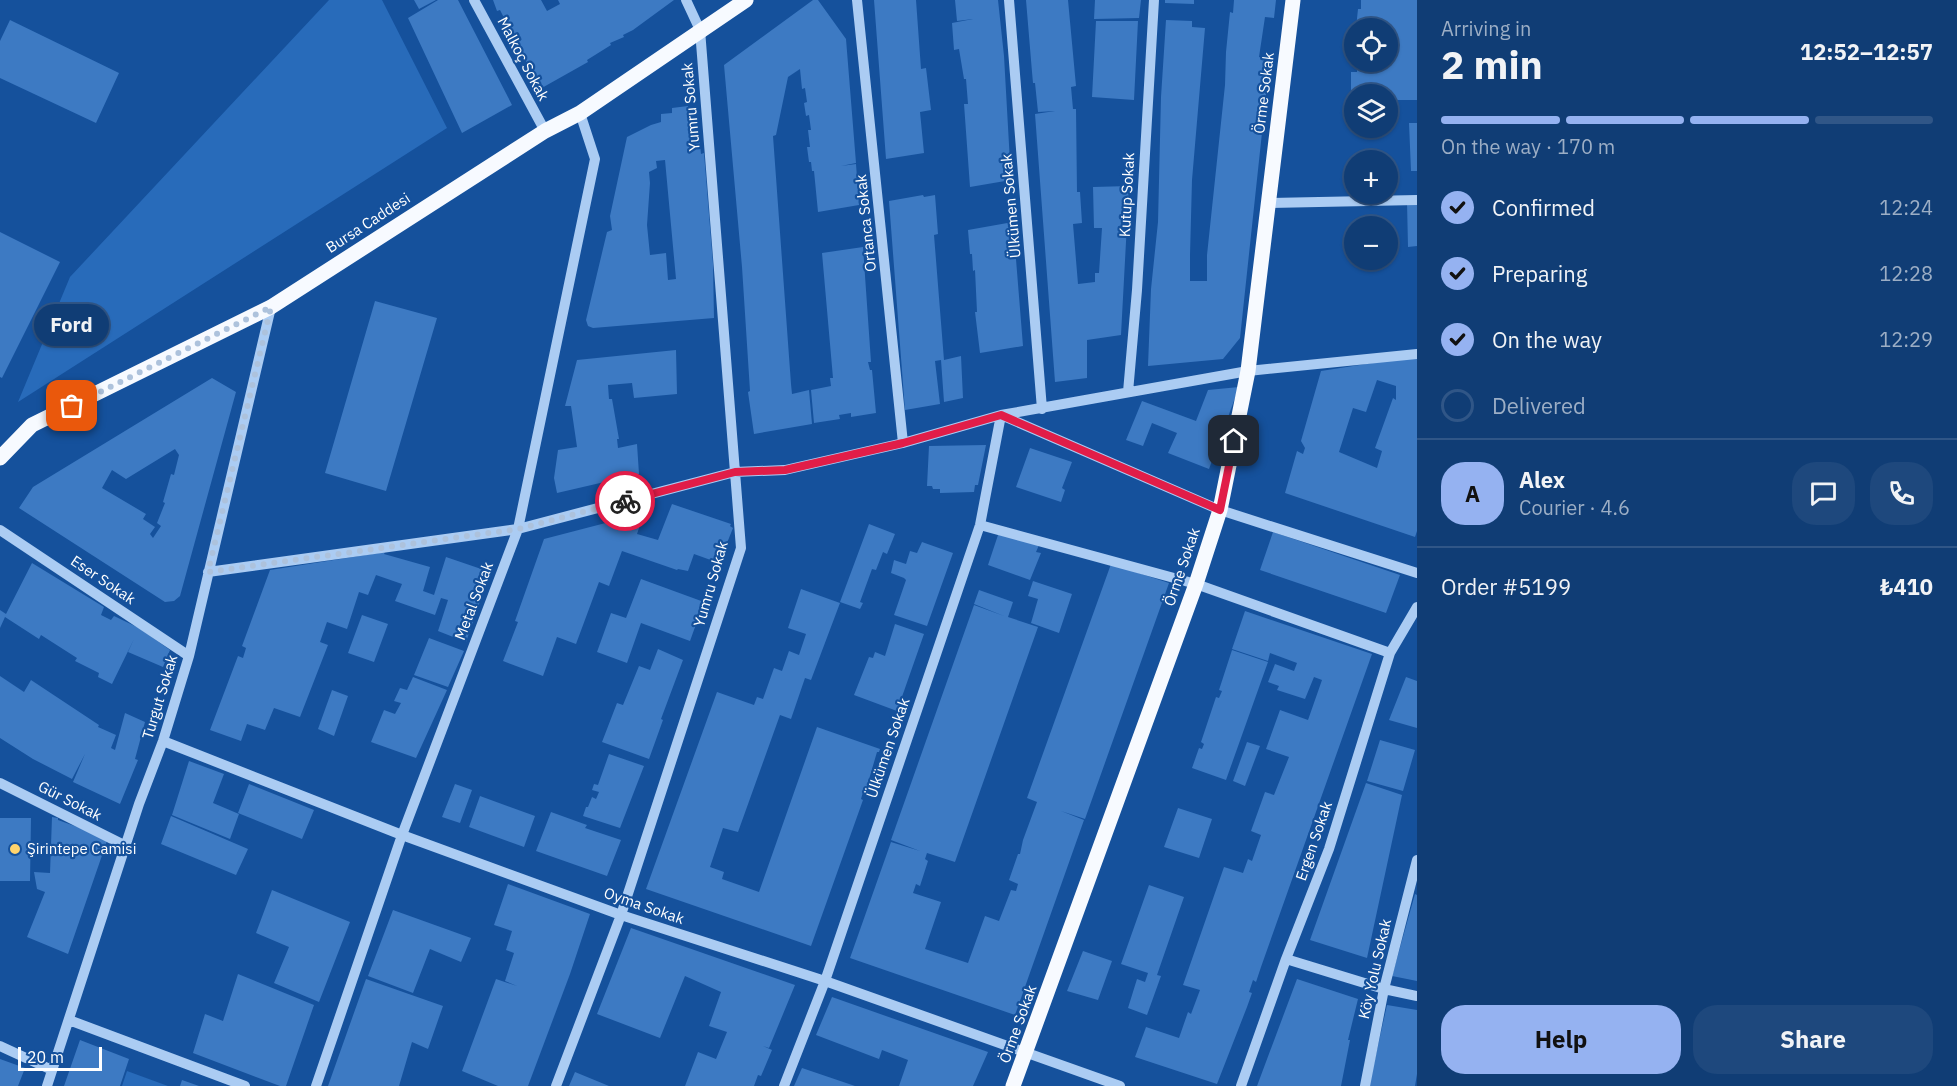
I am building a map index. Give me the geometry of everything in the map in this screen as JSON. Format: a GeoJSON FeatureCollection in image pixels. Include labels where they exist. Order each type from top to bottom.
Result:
{"type":"FeatureCollection","features":[{"type":"Feature","properties":{"kind":"main road","name":"Bursa Caddesi"},"geometry":{"type":"LineString","coordinates":[[0,458],[32,425],[271,307],[545,131],[580,113],[746,0]]}},
{"type":"Feature","properties":{"kind":"main road","name":"Örme Sokak"},"geometry":{"type":"LineString","coordinates":[[1013,1086],[1196,584],[1220,510],[1248,371],[1293,0]]}},
{"type":"Feature","properties":{"kind":"street","name":"Malkoç Sokak"},"geometry":{"type":"LineString","coordinates":[[474,0],[545,131]]}},
{"type":"Feature","properties":{"kind":"street"},"geometry":{"type":"LineString","coordinates":[[686,0],[700,30]]}},
{"type":"Feature","properties":{"kind":"street","name":"Ortanca Sokak"},"geometry":{"type":"LineString","coordinates":[[857,0],[903,443]]}},
{"type":"Feature","properties":{"kind":"street","name":"Ülkümen Sokak"},"geometry":{"type":"LineString","coordinates":[[1009,0],[1042,409]]}},
{"type":"Feature","properties":{"kind":"street","name":"Kutup Sokak"},"geometry":{"type":"LineString","coordinates":[[1128,392],[1137,290],[1154,0]]}},
{"type":"Feature","properties":{"kind":"street","name":"Yumru Sokak"},"geometry":{"type":"LineString","coordinates":[[556,1086],[621,915],[741,548],[700,30]]}},
{"type":"Feature","properties":{"kind":"street","name":"Metal Sokak"},"geometry":{"type":"LineString","coordinates":[[316,1086],[402,835],[518,529],[595,159],[580,113]]}},
{"type":"Feature","properties":{"kind":"street"},"geometry":{"type":"LineString","coordinates":[[1267,203],[1417,200]]}},
{"type":"Feature","properties":{"kind":"street","name":"Turgut Sokak"},"geometry":{"type":"LineString","coordinates":[[47,1086],[163,741],[189,656],[271,307]]}},
{"type":"Feature","properties":{"kind":"street"},"geometry":{"type":"LineString","coordinates":[[208,572],[518,529],[735,472],[785,470],[903,443],[1001,415],[1128,392],[1248,371],[1417,354]]}},
{"type":"Feature","properties":{"kind":"street"},"geometry":{"type":"LineString","coordinates":[[1001,415],[1220,510],[1417,573]]}},
{"type":"Feature","properties":{"kind":"street","name":"Ülkümen Sokak"},"geometry":{"type":"LineString","coordinates":[[784,1086],[825,981],[980,525],[1001,415]]}},
{"type":"Feature","properties":{"kind":"street"},"geometry":{"type":"LineString","coordinates":[[980,525],[1196,584],[1390,653]]}},
{"type":"Feature","properties":{"kind":"street","name":"Eser Sokak"},"geometry":{"type":"LineString","coordinates":[[0,530],[189,656]]}},
{"type":"Feature","properties":{"kind":"street","name":"Ergen Sokak"},"geometry":{"type":"LineString","coordinates":[[1241,1086],[1286,959],[1329,849],[1390,653],[1417,607]]}},
{"type":"Feature","properties":{"kind":"street","name":"Oyma Sokak"},"geometry":{"type":"LineString","coordinates":[[163,741],[402,835],[621,915],[825,981],[1120,1086]]}},
{"type":"Feature","properties":{"kind":"street","name":"Gür Sokak"},"geometry":{"type":"LineString","coordinates":[[0,783],[126,846]]}},
{"type":"Feature","properties":{"kind":"street","name":"Köy Yolu Sokak"},"geometry":{"type":"LineString","coordinates":[[1365,1086],[1384,989],[1414,883],[1417,860]]}},
{"type":"Feature","properties":{"kind":"street"},"geometry":{"type":"LineString","coordinates":[[1286,959],[1384,989],[1417,996]]}},
{"type":"Feature","properties":{"kind":"street"},"geometry":{"type":"LineString","coordinates":[[69,1020],[245,1086]]}},
{"type":"Feature","properties":{"kind":"street"},"geometry":{"type":"LineString","coordinates":[[0,1046],[52,1070]]}},
{"type":"Feature","properties":{"kind":"shaded area"},"geometry":{"type":"Polygon","coordinates":[[[329,0],[382,0],[447,128],[18,402],[70,277],[329,0]]]}},
{"type":"Feature","properties":{"kind":"shaded area"},"geometry":{"type":"Polygon","coordinates":[[[127,1071],[168,1086],[122,1086],[127,1071]]]}},
{"type":"Feature","properties":{"kind":"building"},"geometry":{"type":"Polygon","coordinates":[[[414,0],[436,0],[419,9],[414,0]]]}},
{"type":"Feature","properties":{"kind":"building"},"geometry":{"type":"Polygon","coordinates":[[[438,0],[458,0],[512,105],[462,133],[408,18],[438,0]]]}},
{"type":"Feature","properties":{"kind":"building"},"geometry":{"type":"Polygon","coordinates":[[[493,0],[541,0],[547,11],[560,4],[558,0],[674,0],[623,35],[624,37],[610,43],[611,45],[587,60],[588,62],[540,89],[493,0]]]}},
{"type":"Feature","properties":{"kind":"building"},"geometry":{"type":"Polygon","coordinates":[[[813,0],[818,0],[846,39],[856,163],[841,166],[856,164],[859,205],[818,212],[814,171],[809,162],[807,147],[810,147],[808,130],[811,130],[809,115],[806,116],[804,103],[807,102],[805,88],[802,89],[800,69],[788,77],[776,135],[773,136],[792,394],[809,390],[812,424],[754,434],[748,392],[750,391],[742,267],[724,65],[813,0]]]}},
{"type":"Feature","properties":{"kind":"building"},"geometry":{"type":"Polygon","coordinates":[[[874,0],[916,0],[921,69],[926,68],[931,110],[920,112],[924,153],[886,159],[874,0]]]}},
{"type":"Feature","properties":{"kind":"building"},"geometry":{"type":"Polygon","coordinates":[[[955,0],[998,0],[1004,56],[1011,180],[970,187],[964,104],[968,104],[966,79],[964,79],[959,49],[954,50],[952,23],[973,19],[957,21],[955,0]]]}},
{"type":"Feature","properties":{"kind":"building"},"geometry":{"type":"Polygon","coordinates":[[[1026,0],[1068,0],[1076,86],[1071,87],[1073,109],[1076,109],[1077,192],[1080,192],[1082,223],[1073,224],[1078,284],[1095,282],[1095,273],[1099,273],[1102,228],[1094,228],[1093,187],[1129,186],[1121,335],[1087,340],[1087,378],[1055,382],[1035,114],[1055,111],[1038,112],[1035,83],[1033,83],[1026,0]]]}},
{"type":"Feature","properties":{"kind":"building"},"geometry":{"type":"Polygon","coordinates":[[[1095,0],[1141,0],[1139,18],[1094,19],[1095,0]]]}},
{"type":"Feature","properties":{"kind":"building"},"geometry":{"type":"Polygon","coordinates":[[[1165,0],[1194,0],[1194,4],[1165,3],[1165,0]]]}},
{"type":"Feature","properties":{"kind":"building"},"geometry":{"type":"Polygon","coordinates":[[[1234,0],[1276,0],[1274,18],[1265,17],[1259,57],[1270,58],[1240,338],[1223,359],[1148,366],[1151,289],[1158,222],[1161,97],[1166,20],[1192,21],[1192,27],[1205,28],[1192,180],[1190,281],[1207,281],[1207,255],[1225,85],[1226,52],[1230,12],[1233,13],[1234,0]]]}},
{"type":"Feature","properties":{"kind":"building"},"geometry":{"type":"Polygon","coordinates":[[[1361,0],[1417,0],[1417,100],[1398,100],[1398,84],[1351,84],[1351,72],[1398,72],[1398,18],[1357,18],[1358,9],[1361,9],[1361,0]]]}},
{"type":"Feature","properties":{"kind":"building"},"geometry":{"type":"Polygon","coordinates":[[[10,20],[119,73],[96,123],[0,78],[0,41],[10,20]]]}},
{"type":"Feature","properties":{"kind":"building"},"geometry":{"type":"Polygon","coordinates":[[[1096,21],[1138,21],[1134,100],[1092,97],[1096,21]]]}},
{"type":"Feature","properties":{"kind":"building"},"geometry":{"type":"Polygon","coordinates":[[[688,106],[689,120],[697,119],[701,154],[704,153],[713,264],[714,318],[593,328],[588,326],[586,320],[607,232],[612,230],[610,216],[627,137],[661,122],[661,114],[672,113],[672,108],[688,106]],[[665,160],[656,161],[657,168],[649,172],[647,225],[650,255],[666,253],[668,280],[676,279],[665,160]]]}},
{"type":"Feature","properties":{"kind":"building"},"geometry":{"type":"Polygon","coordinates":[[[1409,123],[1417,123],[1417,171],[1411,171],[1409,123]]]}},
{"type":"Feature","properties":{"kind":"building"},"geometry":{"type":"Polygon","coordinates":[[[923,195],[924,197],[935,195],[938,234],[934,235],[944,360],[961,356],[963,398],[944,402],[941,360],[935,361],[940,404],[905,410],[889,201],[923,195]]]}},
{"type":"Feature","properties":{"kind":"building"},"geometry":{"type":"Polygon","coordinates":[[[1407,202],[1417,202],[1417,246],[1408,247],[1407,202]]]}},
{"type":"Feature","properties":{"kind":"building"},"geometry":{"type":"Polygon","coordinates":[[[1013,222],[1023,346],[980,353],[975,312],[977,312],[975,270],[973,271],[968,230],[1013,222]]]}},
{"type":"Feature","properties":{"kind":"building"},"geometry":{"type":"Polygon","coordinates":[[[0,232],[60,262],[2,378],[0,377],[0,232]]]}},
{"type":"Feature","properties":{"kind":"building"},"geometry":{"type":"Polygon","coordinates":[[[863,247],[871,362],[868,362],[872,370],[876,413],[851,417],[851,413],[839,415],[840,419],[814,423],[811,390],[831,386],[830,378],[833,378],[822,253],[863,247]]]}},
{"type":"Feature","properties":{"kind":"building"},"geometry":{"type":"Polygon","coordinates":[[[375,301],[437,318],[386,491],[325,473],[375,301]]]}},
{"type":"Feature","properties":{"kind":"building"},"geometry":{"type":"Polygon","coordinates":[[[676,350],[677,394],[634,398],[632,383],[608,385],[609,399],[612,399],[619,439],[617,439],[618,448],[637,444],[639,474],[557,493],[554,478],[558,450],[577,447],[571,406],[565,406],[577,360],[676,350]]]}},
{"type":"Feature","properties":{"kind":"building"},"geometry":{"type":"Polygon","coordinates":[[[1417,356],[1417,531],[1415,537],[1285,493],[1297,451],[1303,454],[1305,448],[1301,441],[1321,371],[1417,356]],[[1377,380],[1366,412],[1353,408],[1339,452],[1377,468],[1382,451],[1375,448],[1393,398],[1396,400],[1396,386],[1377,380]]]}},
{"type":"Feature","properties":{"kind":"building"},"geometry":{"type":"Polygon","coordinates":[[[212,378],[236,392],[180,596],[174,601],[165,602],[19,508],[33,487],[212,378]],[[175,449],[126,479],[112,470],[102,488],[146,514],[143,519],[155,527],[150,534],[153,538],[161,526],[157,523],[179,455],[175,449]]]}},
{"type":"Feature","properties":{"kind":"building"},"geometry":{"type":"Polygon","coordinates":[[[1239,387],[1209,469],[1168,453],[1177,433],[1152,423],[1143,446],[1126,440],[1142,401],[1196,421],[1208,390],[1239,387]]]}},
{"type":"Feature","properties":{"kind":"building"},"geometry":{"type":"Polygon","coordinates":[[[986,445],[978,485],[975,485],[974,492],[940,493],[940,489],[927,486],[929,446],[986,445]]]}},
{"type":"Feature","properties":{"kind":"building"},"geometry":{"type":"Polygon","coordinates":[[[1030,448],[1072,462],[1062,488],[1065,490],[1061,502],[1016,487],[1030,448]]]}},
{"type":"Feature","properties":{"kind":"building"},"geometry":{"type":"Polygon","coordinates":[[[672,504],[731,524],[733,528],[719,563],[694,554],[688,571],[677,570],[622,551],[609,586],[599,582],[576,644],[557,637],[543,676],[503,661],[544,539],[644,513],[637,534],[658,540],[672,504]]]}},
{"type":"Feature","properties":{"kind":"building"},"geometry":{"type":"Polygon","coordinates":[[[869,524],[895,534],[887,554],[883,552],[876,570],[872,569],[860,602],[863,603],[860,609],[840,602],[869,524]]]}},
{"type":"Feature","properties":{"kind":"building"},"geometry":{"type":"Polygon","coordinates":[[[999,532],[1039,545],[1036,552],[1041,553],[1030,580],[988,565],[999,532]]]}},
{"type":"Feature","properties":{"kind":"building"},"geometry":{"type":"Polygon","coordinates":[[[1273,532],[1400,575],[1386,613],[1260,570],[1273,532]]]}},
{"type":"Feature","properties":{"kind":"building"},"geometry":{"type":"Polygon","coordinates":[[[922,542],[953,553],[927,626],[894,615],[906,580],[891,573],[894,560],[906,564],[910,551],[917,553],[922,542]]]}},
{"type":"Feature","properties":{"kind":"building"},"geometry":{"type":"Polygon","coordinates":[[[385,552],[384,554],[430,567],[423,591],[434,595],[446,557],[490,572],[466,642],[438,631],[448,600],[441,598],[435,615],[395,601],[402,584],[376,575],[368,595],[359,592],[347,629],[327,622],[320,642],[328,645],[300,717],[274,708],[265,730],[247,724],[241,741],[210,730],[238,656],[243,658],[246,648],[242,646],[270,570],[385,552]]]}},
{"type":"Feature","properties":{"kind":"building"},"geometry":{"type":"Polygon","coordinates":[[[32,563],[104,607],[101,615],[111,620],[114,616],[139,628],[170,650],[163,667],[128,652],[134,639],[112,684],[98,677],[99,673],[75,661],[77,658],[41,635],[39,639],[5,617],[0,628],[0,610],[6,614],[32,563]]]}},
{"type":"Feature","properties":{"kind":"building"},"geometry":{"type":"Polygon","coordinates":[[[1111,564],[1169,583],[1085,819],[1061,811],[1084,820],[1015,1015],[850,958],[891,842],[920,851],[891,840],[974,605],[1004,616],[974,604],[979,590],[1013,602],[1008,617],[1038,627],[955,862],[927,853],[925,859],[928,861],[920,886],[916,884],[913,893],[941,902],[925,949],[968,963],[985,916],[999,921],[1011,890],[1016,891],[1018,884],[1009,880],[1037,802],[1027,798],[1111,564]]]}},
{"type":"Feature","properties":{"kind":"building"},"geometry":{"type":"Polygon","coordinates":[[[641,579],[704,602],[690,641],[641,623],[627,663],[597,652],[611,613],[626,618],[641,579]]]}},
{"type":"Feature","properties":{"kind":"building"},"geometry":{"type":"Polygon","coordinates":[[[1033,581],[1072,594],[1059,633],[1031,623],[1038,599],[1028,596],[1033,581]]]}},
{"type":"Feature","properties":{"kind":"building"},"geometry":{"type":"Polygon","coordinates":[[[801,589],[840,603],[811,680],[805,678],[791,719],[780,715],[738,832],[723,828],[710,867],[724,872],[722,879],[759,892],[817,727],[880,749],[877,752],[865,793],[863,792],[861,799],[863,800],[811,946],[646,889],[717,692],[754,705],[757,697],[763,699],[774,668],[782,671],[789,651],[799,655],[806,634],[788,628],[801,589]]]}},
{"type":"Feature","properties":{"kind":"building"},"geometry":{"type":"Polygon","coordinates":[[[1245,611],[1372,654],[1256,982],[1253,980],[1249,992],[1252,993],[1247,1007],[1217,1084],[1135,1057],[1146,1027],[1179,1038],[1188,1012],[1191,1014],[1200,990],[1183,985],[1224,867],[1243,873],[1248,859],[1252,861],[1261,835],[1251,831],[1265,792],[1274,795],[1289,757],[1266,749],[1280,710],[1308,720],[1322,680],[1314,677],[1305,699],[1277,690],[1279,686],[1268,682],[1275,664],[1294,671],[1297,663],[1270,653],[1268,661],[1232,649],[1245,611]]]}},
{"type":"Feature","properties":{"kind":"building"},"geometry":{"type":"Polygon","coordinates":[[[362,615],[388,624],[374,662],[348,653],[362,615]]]}},
{"type":"Feature","properties":{"kind":"building"},"geometry":{"type":"Polygon","coordinates":[[[895,624],[924,634],[897,711],[854,695],[869,657],[873,658],[875,652],[885,656],[895,624]]]}},
{"type":"Feature","properties":{"kind":"building"},"geometry":{"type":"Polygon","coordinates":[[[429,638],[464,651],[448,687],[414,675],[429,638]]]}},
{"type":"Feature","properties":{"kind":"building"},"geometry":{"type":"Polygon","coordinates":[[[658,649],[683,660],[649,759],[602,742],[617,703],[623,705],[639,666],[650,670],[658,649]]]}},
{"type":"Feature","properties":{"kind":"building"},"geometry":{"type":"Polygon","coordinates":[[[1232,650],[1268,662],[1226,780],[1192,768],[1199,748],[1202,749],[1204,744],[1201,742],[1216,697],[1219,698],[1222,691],[1219,690],[1232,650]]]}},
{"type":"Feature","properties":{"kind":"building"},"geometry":{"type":"Polygon","coordinates":[[[0,676],[24,692],[31,680],[99,725],[98,727],[116,735],[111,748],[115,750],[125,713],[145,722],[135,759],[138,760],[120,804],[73,782],[85,754],[72,779],[33,759],[0,738],[0,676]]]}},
{"type":"Feature","properties":{"kind":"building"},"geometry":{"type":"Polygon","coordinates":[[[413,677],[447,690],[416,758],[371,742],[384,710],[395,714],[401,703],[394,701],[400,688],[407,690],[413,677]]]}},
{"type":"Feature","properties":{"kind":"building"},"geometry":{"type":"Polygon","coordinates":[[[1406,677],[1417,681],[1417,728],[1389,720],[1406,677]]]}},
{"type":"Feature","properties":{"kind":"building"},"geometry":{"type":"Polygon","coordinates":[[[332,690],[348,696],[334,736],[318,729],[332,690]]]}},
{"type":"Feature","properties":{"kind":"building"},"geometry":{"type":"Polygon","coordinates":[[[1380,740],[1415,750],[1403,791],[1367,781],[1380,740]]]}},
{"type":"Feature","properties":{"kind":"building"},"geometry":{"type":"Polygon","coordinates":[[[1247,742],[1260,746],[1245,786],[1233,781],[1247,742]]]}},
{"type":"Feature","properties":{"kind":"building"},"geometry":{"type":"Polygon","coordinates":[[[609,754],[644,766],[620,828],[583,816],[592,797],[596,799],[599,792],[592,790],[594,784],[598,785],[609,754]]]}},
{"type":"Feature","properties":{"kind":"building"},"geometry":{"type":"Polygon","coordinates":[[[189,761],[224,774],[213,803],[239,814],[230,839],[172,815],[189,761]]]}},
{"type":"Feature","properties":{"kind":"building"},"geometry":{"type":"Polygon","coordinates":[[[1366,783],[1402,795],[1367,958],[1310,940],[1366,783]]]}},
{"type":"Feature","properties":{"kind":"building"},"geometry":{"type":"Polygon","coordinates":[[[249,784],[314,810],[302,839],[238,813],[249,784]]]}},
{"type":"Feature","properties":{"kind":"building"},"geometry":{"type":"Polygon","coordinates":[[[455,784],[472,790],[460,823],[442,817],[455,784]]]}},
{"type":"Feature","properties":{"kind":"building"},"geometry":{"type":"Polygon","coordinates":[[[480,796],[535,816],[524,847],[469,827],[480,796]]]}},
{"type":"Feature","properties":{"kind":"building"},"geometry":{"type":"Polygon","coordinates":[[[1178,808],[1212,819],[1199,858],[1164,847],[1178,808]]]}},
{"type":"Feature","properties":{"kind":"building"},"geometry":{"type":"Polygon","coordinates":[[[551,812],[587,825],[585,828],[621,840],[607,876],[536,851],[551,812]]]}},
{"type":"Feature","properties":{"kind":"building"},"geometry":{"type":"Polygon","coordinates":[[[171,816],[248,849],[236,875],[161,844],[171,816]]]}},
{"type":"Feature","properties":{"kind":"building"},"geometry":{"type":"Polygon","coordinates":[[[52,817],[108,838],[68,954],[27,937],[45,892],[37,889],[34,872],[50,873],[52,817]]]}},
{"type":"Feature","properties":{"kind":"building","name":"Şirintepe Camisi"},"geometry":{"type":"Polygon","coordinates":[[[0,818],[31,818],[30,881],[0,881],[0,818]]]}},
{"type":"Feature","properties":{"kind":"building"},"geometry":{"type":"Polygon","coordinates":[[[508,884],[590,914],[528,1086],[498,1086],[462,1071],[496,979],[517,986],[505,981],[514,953],[506,950],[512,931],[494,925],[508,884]]]}},
{"type":"Feature","properties":{"kind":"building"},"geometry":{"type":"Polygon","coordinates":[[[1149,885],[1184,897],[1157,975],[1161,976],[1147,1015],[1128,1008],[1137,979],[1145,982],[1148,973],[1121,964],[1149,885]]]}},
{"type":"Feature","properties":{"kind":"building"},"geometry":{"type":"Polygon","coordinates":[[[272,890],[350,922],[319,1002],[274,983],[289,947],[256,933],[272,890]]]}},
{"type":"Feature","properties":{"kind":"building"},"geometry":{"type":"Polygon","coordinates":[[[1415,894],[1417,895],[1417,981],[1392,976],[1415,894]]]}},
{"type":"Feature","properties":{"kind":"building"},"geometry":{"type":"Polygon","coordinates":[[[393,910],[471,938],[461,962],[430,949],[413,993],[368,976],[393,910]]]}},
{"type":"Feature","properties":{"kind":"building"},"geometry":{"type":"Polygon","coordinates":[[[631,928],[795,985],[769,1048],[763,1046],[772,1050],[754,1086],[685,1086],[698,1052],[716,1059],[727,1032],[709,1026],[721,992],[685,976],[660,1038],[597,1014],[631,928]]]}},
{"type":"Feature","properties":{"kind":"building"},"geometry":{"type":"Polygon","coordinates":[[[1083,951],[1112,961],[1098,1000],[1067,991],[1083,951]]]}},
{"type":"Feature","properties":{"kind":"building"},"geometry":{"type":"Polygon","coordinates":[[[238,974],[314,1005],[286,1086],[280,1086],[193,1053],[205,1014],[223,1021],[238,974]]]}},
{"type":"Feature","properties":{"kind":"building"},"geometry":{"type":"Polygon","coordinates":[[[366,979],[443,1006],[428,1049],[412,1042],[399,1086],[328,1086],[366,979]]]}},
{"type":"Feature","properties":{"kind":"building"},"geometry":{"type":"Polygon","coordinates":[[[1297,979],[1358,999],[1348,1040],[1350,1040],[1341,1086],[1257,1086],[1297,979]]]}},
{"type":"Feature","properties":{"kind":"building"},"geometry":{"type":"Polygon","coordinates":[[[832,997],[988,1052],[973,1086],[899,1086],[908,1060],[882,1050],[879,1059],[816,1035],[832,997]]]}},
{"type":"Feature","properties":{"kind":"building"},"geometry":{"type":"Polygon","coordinates":[[[1387,1005],[1417,1010],[1415,1086],[1369,1086],[1387,1005]]]}},
{"type":"Feature","properties":{"kind":"building"},"geometry":{"type":"Polygon","coordinates":[[[80,1040],[129,1059],[120,1086],[64,1086],[80,1040]]]}},
{"type":"Feature","properties":{"kind":"building"},"geometry":{"type":"Polygon","coordinates":[[[0,1059],[25,1068],[18,1086],[0,1086],[0,1059]]]}},
{"type":"Feature","properties":{"kind":"building"},"geometry":{"type":"Polygon","coordinates":[[[802,1068],[855,1086],[794,1086],[802,1068]]]}},
{"type":"Feature","properties":{"kind":"building"},"geometry":{"type":"Polygon","coordinates":[[[575,1072],[609,1086],[569,1086],[575,1072]]]}},
{"type":"Feature","properties":{"kind":"building"},"geometry":{"type":"Polygon","coordinates":[[[182,1080],[199,1086],[180,1086],[182,1080]]]}},
{"type":"Feature","properties":{"kind":"way so far"},"geometry":{"type":"LineString","coordinates":[[72,406],[271,307],[208,572],[518,529],[625,501]]}},
{"type":"Feature","properties":{"kind":"place","name":"Ford"},"geometry":{"type":"Point","coordinates":[72,406]}},
{"type":"Feature","properties":{"kind":"place","name":"Şirintepe Camisi"},"geometry":{"type":"Point","coordinates":[15,849]}},
{"type":"Feature","properties":{"kind":"route"},"geometry":{"type":"LineString","coordinates":[[625,501],[735,472],[785,470],[903,443],[1001,415],[1220,510],[1234,441]]}}]}
